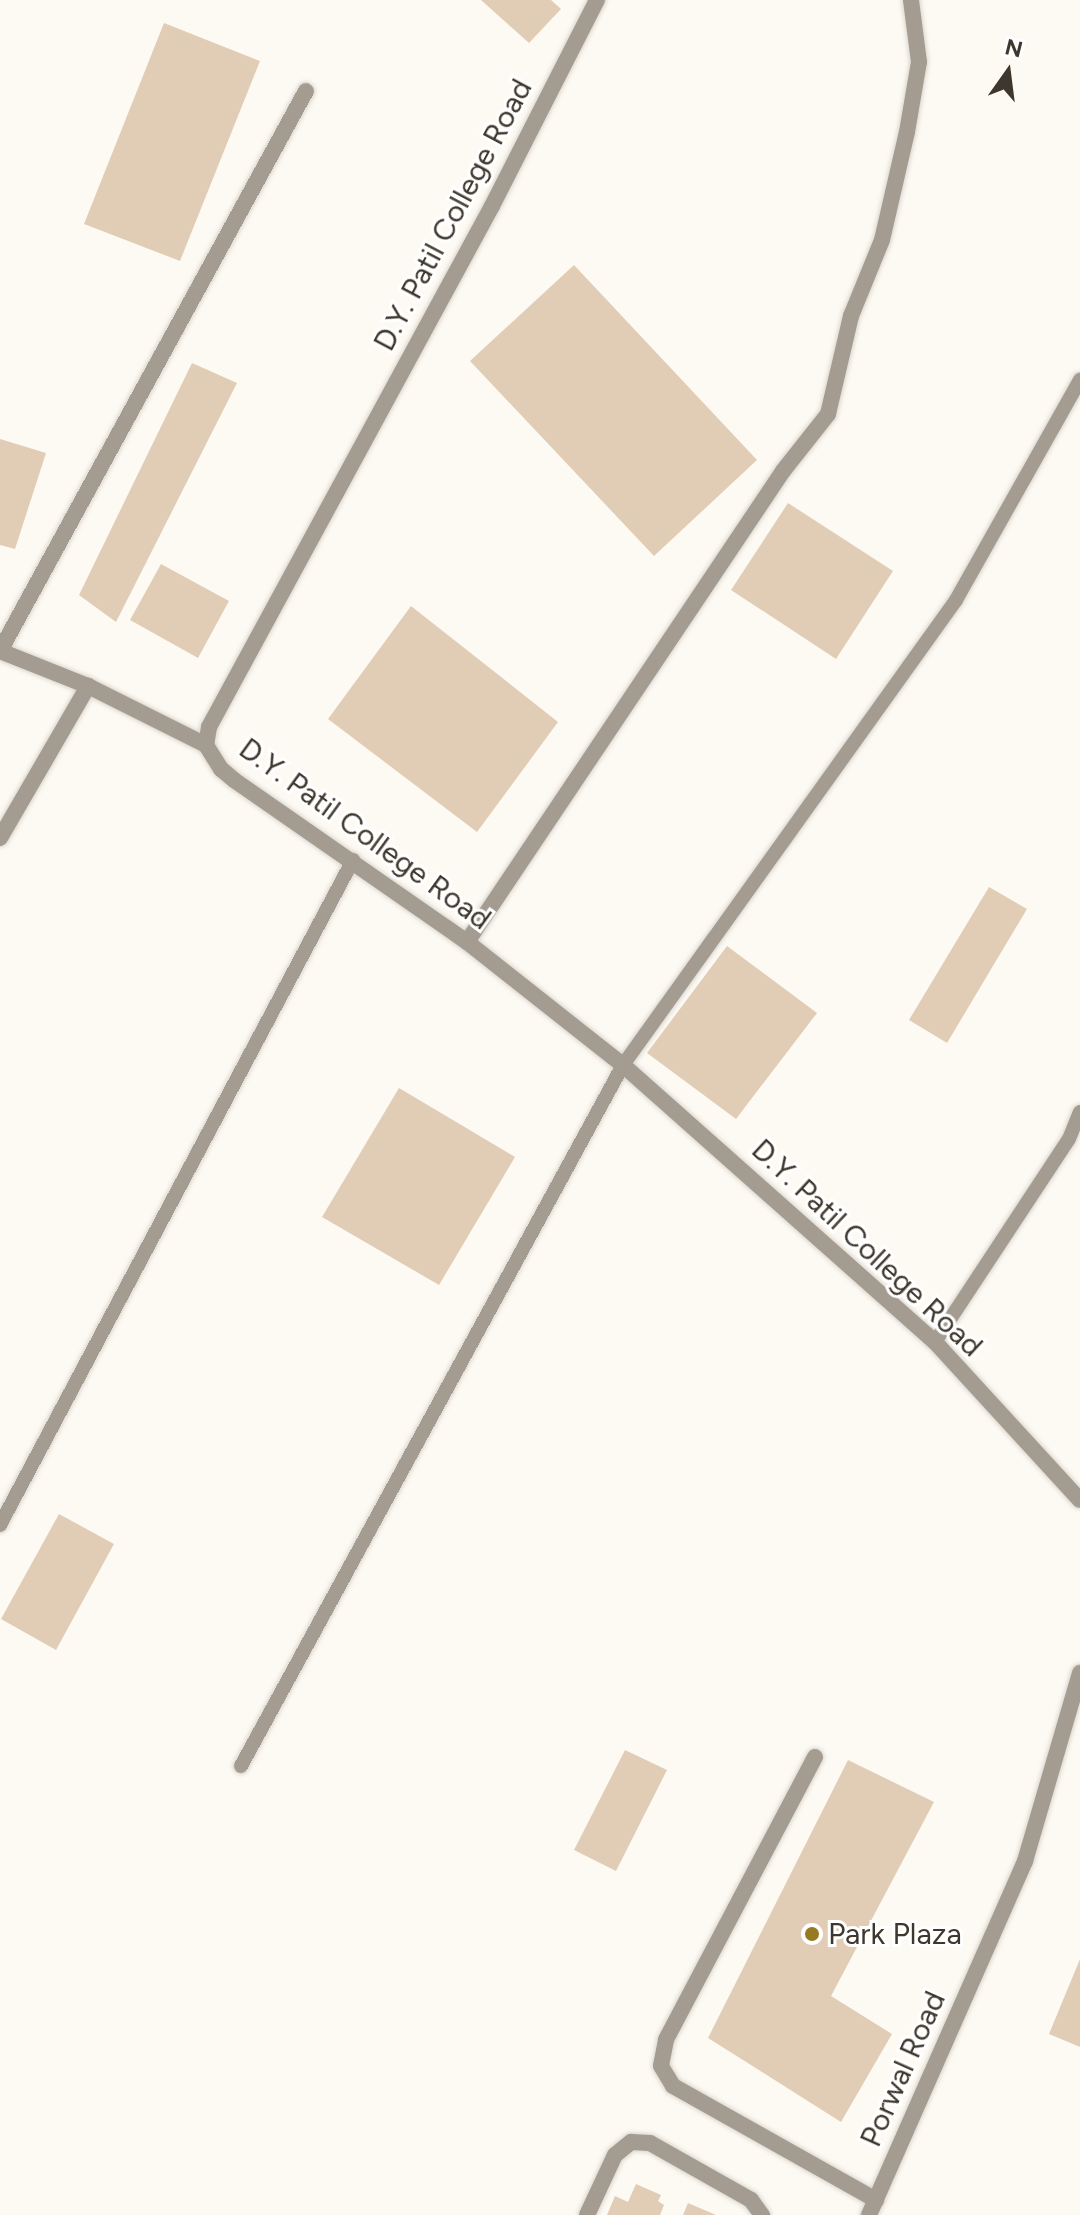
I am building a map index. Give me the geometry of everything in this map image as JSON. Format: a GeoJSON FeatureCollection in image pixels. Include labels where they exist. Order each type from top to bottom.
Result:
{"type":"FeatureCollection","features":[{"type":"Feature","properties":{"kind":"street","name":"D.Y. Patil College Road"},"geometry":{"type":"LineString","coordinates":[[597,0],[492,206],[209,727],[206,745],[221,769],[234,780],[467,942],[623,1065],[935,1342],[1080,1500]]}},
{"type":"Feature","properties":{"kind":"street"},"geometry":{"type":"LineString","coordinates":[[467,942],[783,471],[828,414],[851,316],[882,240],[907,132],[919,62],[911,0]]}},
{"type":"Feature","properties":{"kind":"street"},"geometry":{"type":"LineString","coordinates":[[206,745],[88,686],[0,651],[306,91]]}},
{"type":"Feature","properties":{"kind":"street"},"geometry":{"type":"LineString","coordinates":[[0,838],[88,686]]}},
{"type":"Feature","properties":{"kind":"street","name":"Porwal Road"},"geometry":{"type":"LineString","coordinates":[[872,2207],[1025,1861],[1080,1673]]}},
{"type":"Feature","properties":{"kind":"street"},"geometry":{"type":"LineString","coordinates":[[815,1757],[666,2040],[661,2066],[673,2086],[872,2207]]}},
{"type":"Feature","properties":{"kind":"street"},"geometry":{"type":"LineString","coordinates":[[587,2215],[615,2155],[631,2142],[650,2143],[751,2200],[762,2215]]}},
{"type":"Feature","properties":{"kind":"lane"},"geometry":{"type":"LineString","coordinates":[[241,1766],[623,1065],[956,600],[1080,380]]}},
{"type":"Feature","properties":{"kind":"lane"},"geometry":{"type":"LineString","coordinates":[[0,1525],[353,860]]}},
{"type":"Feature","properties":{"kind":"lane"},"geometry":{"type":"LineString","coordinates":[[935,1342],[1069,1139],[1080,1112]]}},
{"type":"Feature","properties":{"kind":"building"},"geometry":{"type":"Polygon","coordinates":[[[481,0],[551,0],[561,9],[529,43],[481,0]]]}},
{"type":"Feature","properties":{"kind":"building"},"geometry":{"type":"Polygon","coordinates":[[[164,23],[260,61],[180,261],[84,224],[164,23]]]}},
{"type":"Feature","properties":{"kind":"building"},"geometry":{"type":"Polygon","coordinates":[[[574,265],[757,460],[654,556],[470,361],[574,265]]]}},
{"type":"Feature","properties":{"kind":"building"},"geometry":{"type":"Polygon","coordinates":[[[192,363],[237,383],[116,622],[79,595],[192,363]]]}},
{"type":"Feature","properties":{"kind":"building"},"geometry":{"type":"Polygon","coordinates":[[[0,439],[46,453],[15,549],[0,545],[0,439]]]}},
{"type":"Feature","properties":{"kind":"building"},"geometry":{"type":"Polygon","coordinates":[[[788,503],[893,571],[836,659],[731,590],[788,503]]]}},
{"type":"Feature","properties":{"kind":"building"},"geometry":{"type":"Polygon","coordinates":[[[161,564],[229,601],[198,658],[130,620],[161,564]]]}},
{"type":"Feature","properties":{"kind":"building"},"geometry":{"type":"Polygon","coordinates":[[[411,606],[558,722],[477,832],[328,719],[411,606]]]}},
{"type":"Feature","properties":{"kind":"building"},"geometry":{"type":"Polygon","coordinates":[[[989,887],[1027,909],[947,1043],[909,1020],[989,887]]]}},
{"type":"Feature","properties":{"kind":"building"},"geometry":{"type":"Polygon","coordinates":[[[727,946],[817,1013],[736,1119],[647,1053],[727,946]]]}},
{"type":"Feature","properties":{"kind":"building"},"geometry":{"type":"Polygon","coordinates":[[[399,1088],[515,1157],[439,1285],[322,1217],[399,1088]]]}},
{"type":"Feature","properties":{"kind":"building"},"geometry":{"type":"Polygon","coordinates":[[[59,1514],[114,1544],[56,1650],[1,1619],[59,1514]]]}},
{"type":"Feature","properties":{"kind":"building"},"geometry":{"type":"Polygon","coordinates":[[[625,1750],[667,1770],[616,1871],[574,1850],[625,1750]]]}},
{"type":"Feature","properties":{"kind":"building","name":"Park Plaza"},"geometry":{"type":"Polygon","coordinates":[[[848,1760],[934,1802],[831,1996],[892,2034],[841,2122],[708,2038],[848,1760]]]}},
{"type":"Feature","properties":{"kind":"building"},"geometry":{"type":"Polygon","coordinates":[[[1080,1959],[1080,2047],[1049,2034],[1080,1959]]]}},
{"type":"Feature","properties":{"kind":"building"},"geometry":{"type":"Polygon","coordinates":[[[636,2184],[661,2195],[658,2201],[664,2205],[660,2215],[607,2215],[615,2196],[628,2202],[636,2184]]]}},
{"type":"Feature","properties":{"kind":"building"},"geometry":{"type":"Polygon","coordinates":[[[688,2203],[716,2215],[683,2215],[688,2203]]]}},
{"type":"Feature","properties":{"kind":"place","name":"Park Plaza"},"geometry":{"type":"Point","coordinates":[812,1934]}}]}
